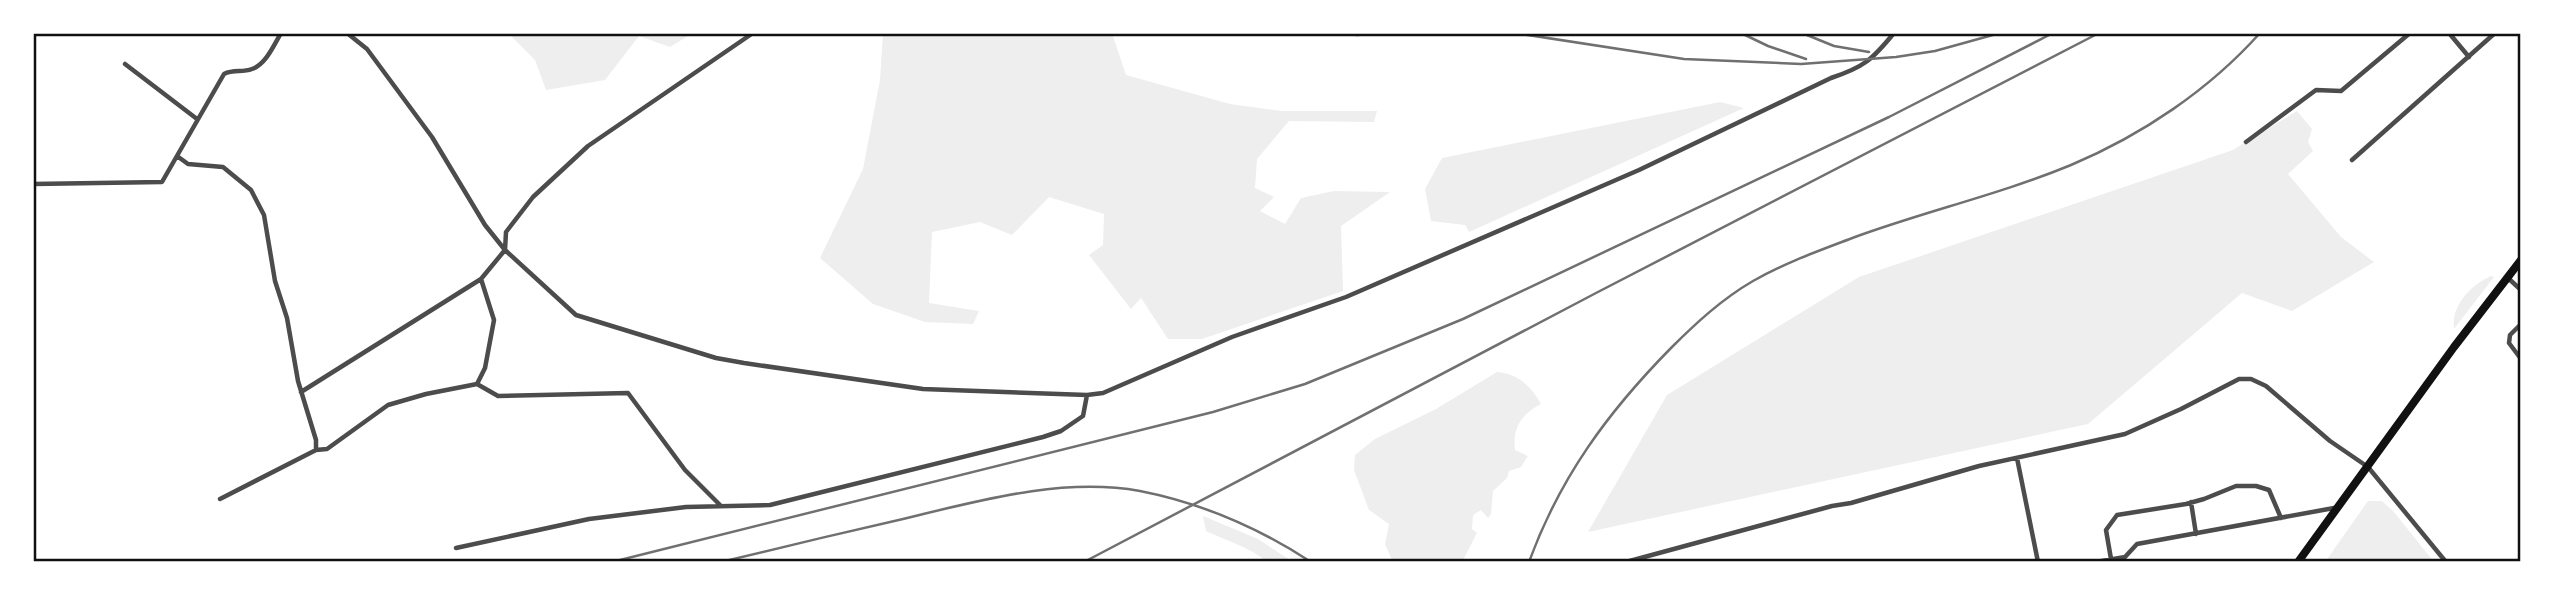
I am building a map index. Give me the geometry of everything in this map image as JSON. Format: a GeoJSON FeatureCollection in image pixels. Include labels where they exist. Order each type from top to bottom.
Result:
{"type":"FeatureCollection","features":[{"type":"Feature","properties":{"kind":"highway"},"geometry":{"type":"LineString","coordinates":[[2298,562],[2454,347],[2521,260]]}},
{"type":"Feature","properties":{"kind":"street"},"geometry":{"type":"LineString","coordinates":[[33,184],[162,182],[224,74],[232,70],[253,69],[264,61],[281,33]]}},
{"type":"Feature","properties":{"kind":"street"},"geometry":{"type":"LineString","coordinates":[[347,33],[368,49],[432,137],[485,225],[505,250],[576,315],[716,358],[923,388],[1087,395],[1103,393],[1232,337],[1346,297],[1639,170],[1831,78],[1859,68],[1878,53],[1894,33]]}},
{"type":"Feature","properties":{"kind":"street"},"geometry":{"type":"LineString","coordinates":[[301,392],[481,279],[505,250],[506,232],[533,197],[588,146],[753,33]]}},
{"type":"Feature","properties":{"kind":"street"},"geometry":{"type":"LineString","coordinates":[[2246,142],[2316,90],[2341,91],[2410,33]]}},
{"type":"Feature","properties":{"kind":"street"},"geometry":{"type":"LineString","coordinates":[[2449,33],[2469,57]]}},
{"type":"Feature","properties":{"kind":"street"},"geometry":{"type":"LineString","coordinates":[[2352,160],[2495,33]]}},
{"type":"Feature","properties":{"kind":"street"},"geometry":{"type":"LineString","coordinates":[[125,64],[197,119]]}},
{"type":"Feature","properties":{"kind":"street"},"geometry":{"type":"LineString","coordinates":[[177,156],[188,164],[223,167],[251,190],[264,215],[275,281],[287,318],[301,392],[316,440],[316,450]]}},
{"type":"Feature","properties":{"kind":"street"},"geometry":{"type":"LineString","coordinates":[[2508,277],[2521,290]]}},
{"type":"Feature","properties":{"kind":"street"},"geometry":{"type":"LineString","coordinates":[[477,384],[485,368],[494,320],[481,279]]}},
{"type":"Feature","properties":{"kind":"street"},"geometry":{"type":"LineString","coordinates":[[2521,324],[2511,335],[2509,343],[2521,359]]}},
{"type":"Feature","properties":{"kind":"street"},"geometry":{"type":"LineString","coordinates":[[1626,562],[2017,458],[2125,434],[2239,379],[2251,379],[2266,386],[2330,441],[2368,467],[2446,562]]}},
{"type":"Feature","properties":{"kind":"street"},"geometry":{"type":"LineString","coordinates":[[220,499],[316,450],[327,449],[388,404],[477,384],[498,396],[628,393],[685,470],[721,505]]}},
{"type":"Feature","properties":{"kind":"street"},"geometry":{"type":"LineString","coordinates":[[456,548],[589,519],[686,507],[770,505],[1061,431],[1083,416],[1087,395]]}},
{"type":"Feature","properties":{"kind":"street"},"geometry":{"type":"LineString","coordinates":[[2017,458],[2038,562]]}},
{"type":"Feature","properties":{"kind":"street"},"geometry":{"type":"LineString","coordinates":[[2111,559],[2106,530],[2117,515],[2191,502],[2236,486],[2256,486],[2269,490],[2281,518]]}},
{"type":"Feature","properties":{"kind":"street"},"geometry":{"type":"LineString","coordinates":[[2191,502],[2196,534]]}},
{"type":"Feature","properties":{"kind":"street"},"geometry":{"type":"LineString","coordinates":[[2096,562],[2125,557],[2137,544],[2338,508]]}},
{"type":"Feature","properties":{"kind":"shaded area"},"geometry":{"type":"Polygon","coordinates":[[[508,33],[693,33],[670,47],[639,36],[605,80],[546,90],[535,60],[508,33]]]}},
{"type":"Feature","properties":{"kind":"shaded area"},"geometry":{"type":"Polygon","coordinates":[[[883,33],[1112,33],[1126,75],[1230,104],[1282,111],[1377,111],[1374,122],[1289,121],[1257,159],[1255,188],[1274,197],[1260,211],[1285,224],[1301,198],[1334,191],[1390,192],[1341,226],[1343,291],[1202,339],[1168,339],[1141,298],[1131,309],[1089,255],[1103,245],[1104,214],[1049,197],[1012,235],[980,222],[932,232],[929,303],[979,311],[973,324],[925,322],[873,304],[820,258],[863,169],[880,80],[883,33]]]}},
{"type":"Feature","properties":{"kind":"shaded area"},"geometry":{"type":"Polygon","coordinates":[[[1720,102],[1744,108],[1469,232],[1465,225],[1431,221],[1425,189],[1442,158],[1720,102]]]}},
{"type":"Feature","properties":{"kind":"shaded area"},"geometry":{"type":"Polygon","coordinates":[[[2297,111],[2312,129],[2308,142],[2313,151],[2288,174],[2341,237],[2374,262],[2292,311],[2242,293],[2088,424],[1588,532],[1667,395],[1859,277],[2233,150],[2297,111]]]}},
{"type":"Feature","properties":{"kind":"shaded area"},"geometry":{"type":"Polygon","coordinates":[[[2491,276],[2494,277],[2454,329],[2459,304],[2470,290],[2491,276]]]}},
{"type":"Feature","properties":{"kind":"shaded area"},"geometry":{"type":"Polygon","coordinates":[[[1497,372],[1511,375],[1523,382],[1541,404],[1528,412],[1515,435],[1515,450],[1528,456],[1521,467],[1509,471],[1507,478],[1493,491],[1491,514],[1488,518],[1481,510],[1473,515],[1472,529],[1477,533],[1462,562],[1393,562],[1385,544],[1389,524],[1369,510],[1354,470],[1355,455],[1375,439],[1436,409],[1497,372]]]}},
{"type":"Feature","properties":{"kind":"shaded area"},"geometry":{"type":"Polygon","coordinates":[[[2368,501],[2382,501],[2394,512],[2434,562],[2325,562],[2368,501]]]}},
{"type":"Feature","properties":{"kind":"shaded area"},"geometry":{"type":"Polygon","coordinates":[[[1203,516],[1258,539],[1293,562],[1267,562],[1246,548],[1206,531],[1203,516]]]}},
{"type":"Feature","properties":{"kind":"railway"},"geometry":{"type":"LineString","coordinates":[[1356,35],[1398,33]]}},
{"type":"Feature","properties":{"kind":"railway"},"geometry":{"type":"LineString","coordinates":[[1515,33],[1684,59],[1801,64],[1896,57],[1935,51],[2000,33]]}},
{"type":"Feature","properties":{"kind":"railway"},"geometry":{"type":"LineString","coordinates":[[1741,33],[1806,59]]}},
{"type":"Feature","properties":{"kind":"railway"},"geometry":{"type":"LineString","coordinates":[[1802,33],[1834,46],[1869,52]]}},
{"type":"Feature","properties":{"kind":"railway"},"geometry":{"type":"LineString","coordinates":[[612,562],[1213,412],[1305,384],[1463,319],[1889,117],[2053,33]]}},
{"type":"Feature","properties":{"kind":"railway"},"geometry":{"type":"LineString","coordinates":[[1084,562],[2099,33]]}},
{"type":"Feature","properties":{"kind":"railway"},"geometry":{"type":"LineString","coordinates":[[1529,562],[1555,502],[1607,421],[1671,348],[1731,296],[1765,274],[1816,252],[2018,185],[2097,153],[2149,125],[2197,92],[2260,33]]}},
{"type":"Feature","properties":{"kind":"railway"},"geometry":{"type":"LineString","coordinates":[[721,562],[990,499],[1080,487],[1140,491],[1185,502],[1229,518],[1271,538],[1311,562]]}}]}
